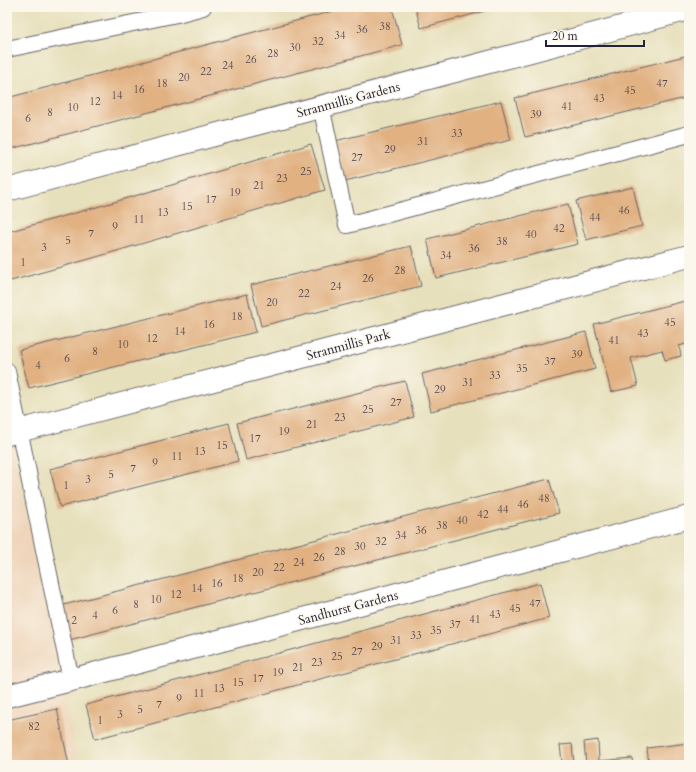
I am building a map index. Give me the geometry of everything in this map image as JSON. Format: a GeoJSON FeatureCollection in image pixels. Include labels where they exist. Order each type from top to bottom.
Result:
{"type":"FeatureCollection","features":[{"type":"Feature","properties":{"kind":"street","name":"Stranmillis Gardens"},"geometry":{"type":"LineString","coordinates":[[7,190],[689,9]]}},
{"type":"Feature","properties":{"kind":"street","name":"Stranmillis Park"},"geometry":{"type":"LineString","coordinates":[[13,432],[689,256]]}},
{"type":"Feature","properties":{"kind":"street","name":"Sandhurst Gardens"},"geometry":{"type":"LineString","coordinates":[[7,696],[689,517]]}},
{"type":"Feature","properties":{"kind":"lane"},"geometry":{"type":"LineString","coordinates":[[7,49],[178,14],[203,7]]}},
{"type":"Feature","properties":{"kind":"lane"},"geometry":{"type":"LineString","coordinates":[[321,106],[348,225],[689,134]]}},
{"type":"Feature","properties":{"kind":"lane"},"geometry":{"type":"LineString","coordinates":[[7,371],[13,432],[71,680]]}},
{"type":"Feature","properties":{"kind":"shaded area"},"geometry":{"type":"Polygon","coordinates":[[[7,422],[58,663],[79,765],[7,765],[7,422]]]}},
{"type":"Feature","properties":{"kind":"building"},"geometry":{"type":"Polygon","coordinates":[[[348,7],[392,7],[402,45],[7,150],[7,98],[348,7]]]}},
{"type":"Feature","properties":{"kind":"building"},"geometry":{"type":"Polygon","coordinates":[[[415,7],[500,7],[421,28],[415,7]]]}},
{"type":"Feature","properties":{"kind":"building"},"geometry":{"type":"Polygon","coordinates":[[[689,55],[689,97],[525,137],[515,98],[689,55]]]}},
{"type":"Feature","properties":{"kind":"building"},"geometry":{"type":"Polygon","coordinates":[[[501,101],[511,140],[345,181],[335,141],[501,101]]]}},
{"type":"Feature","properties":{"kind":"building"},"geometry":{"type":"Polygon","coordinates":[[[311,144],[325,190],[7,282],[7,232],[311,144]]]}},
{"type":"Feature","properties":{"kind":"building"},"geometry":{"type":"Polygon","coordinates":[[[633,187],[642,226],[586,240],[576,201],[633,187]]]}},
{"type":"Feature","properties":{"kind":"building"},"geometry":{"type":"Polygon","coordinates":[[[568,204],[578,244],[436,278],[427,239],[568,204]]]}},
{"type":"Feature","properties":{"kind":"building"},"geometry":{"type":"Polygon","coordinates":[[[411,246],[421,286],[261,326],[251,285],[411,246]]]}},
{"type":"Feature","properties":{"kind":"building"},"geometry":{"type":"Polygon","coordinates":[[[247,294],[256,332],[29,388],[19,350],[247,294]]]}},
{"type":"Feature","properties":{"kind":"building"},"geometry":{"type":"Polygon","coordinates":[[[689,300],[689,343],[679,346],[681,356],[665,360],[662,350],[631,358],[638,386],[611,392],[594,324],[689,300]]]}},
{"type":"Feature","properties":{"kind":"building"},"geometry":{"type":"Polygon","coordinates":[[[586,332],[595,369],[431,411],[422,374],[586,332]]]}},
{"type":"Feature","properties":{"kind":"building"},"geometry":{"type":"Polygon","coordinates":[[[405,381],[414,417],[246,460],[237,423],[405,381]]]}},
{"type":"Feature","properties":{"kind":"building"},"geometry":{"type":"Polygon","coordinates":[[[229,423],[238,461],[60,507],[50,469],[229,423]]]}},
{"type":"Feature","properties":{"kind":"building"},"geometry":{"type":"Polygon","coordinates":[[[549,479],[559,513],[69,640],[60,606],[549,479]]]}},
{"type":"Feature","properties":{"kind":"building"},"geometry":{"type":"Polygon","coordinates":[[[540,583],[549,618],[95,739],[86,705],[540,583]]]}},
{"type":"Feature","properties":{"kind":"building"},"geometry":{"type":"Polygon","coordinates":[[[57,709],[69,765],[7,765],[7,720],[57,709]]]}},
{"type":"Feature","properties":{"kind":"building"},"geometry":{"type":"Polygon","coordinates":[[[598,740],[599,761],[632,758],[633,765],[586,765],[584,742],[598,740]]]}},
{"type":"Feature","properties":{"kind":"building"},"geometry":{"type":"Polygon","coordinates":[[[689,743],[689,765],[649,765],[647,748],[689,743]]]}},
{"type":"Feature","properties":{"kind":"building"},"geometry":{"type":"Polygon","coordinates":[[[572,744],[574,765],[543,764],[562,762],[560,745],[572,744]]]}}]}
